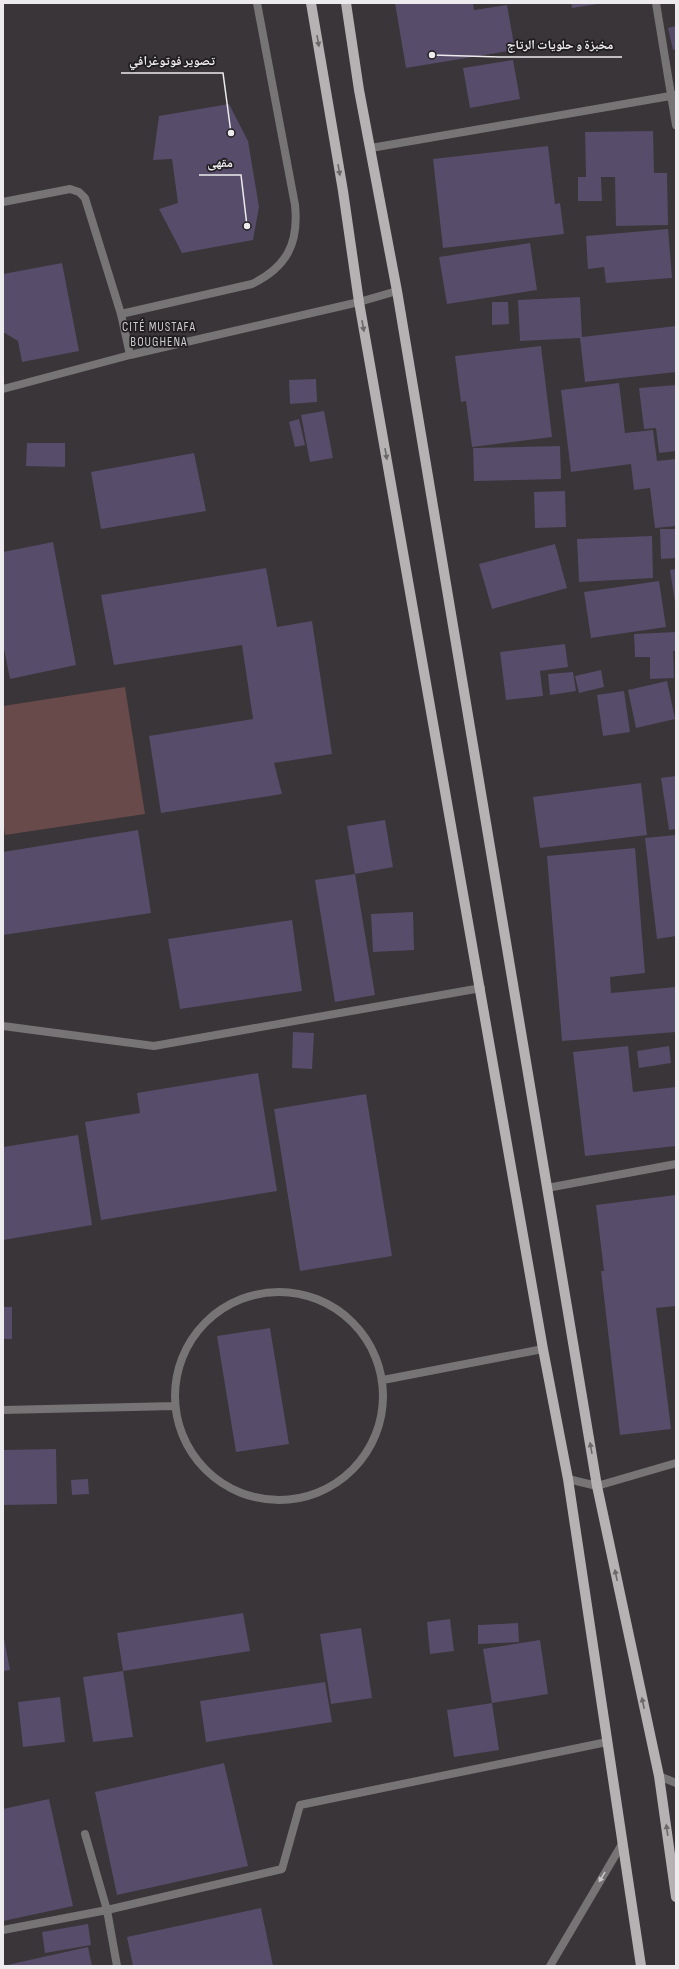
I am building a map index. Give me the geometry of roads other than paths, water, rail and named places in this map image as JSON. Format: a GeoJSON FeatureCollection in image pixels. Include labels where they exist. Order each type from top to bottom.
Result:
{"type":"FeatureCollection","features":[{"type":"Feature","properties":{"kind":"main road"},"geometry":{"type":"LineString","coordinates":[[311,3],[343,191],[359,302],[481,988],[543,1349],[568,1479],[641,1966]]}},
{"type":"Feature","properties":{"kind":"main road"},"geometry":{"type":"LineString","coordinates":[[346,3],[359,90],[397,291],[597,1486],[659,1776],[676,1897]]}},
{"type":"Feature","properties":{"kind":"street"},"geometry":{"type":"LineString","coordinates":[[121,314],[252,284],[266,277],[279,266],[288,252],[294,237],[296,221],[295,205],[257,3]]}},
{"type":"Feature","properties":{"kind":"street"},"geometry":{"type":"LineString","coordinates":[[656,3],[674,95],[676,125]]}},
{"type":"Feature","properties":{"kind":"street"},"geometry":{"type":"LineString","coordinates":[[371,148],[674,95]]}},
{"type":"Feature","properties":{"kind":"street"},"geometry":{"type":"LineString","coordinates":[[3,202],[70,189],[78,192],[85,198],[121,314],[130,354]]}},
{"type":"Feature","properties":{"kind":"street"},"geometry":{"type":"LineString","coordinates":[[3,389],[130,354],[359,302],[397,291]]}},
{"type":"Feature","properties":{"kind":"street"},"geometry":{"type":"LineString","coordinates":[[3,1026],[154,1046],[481,988]]}},
{"type":"Feature","properties":{"kind":"street"},"geometry":{"type":"LineString","coordinates":[[547,1188],[676,1164]]}},
{"type":"Feature","properties":{"kind":"street"},"geometry":{"type":"LineString","coordinates":[[275,1291],[318,1298],[349,1317],[372,1346],[383,1380],[382,1420],[368,1453],[343,1480],[310,1496],[273,1501],[237,1492],[205,1471],[184,1441],[175,1406],[175,1381],[186,1347],[209,1318],[240,1299],[275,1291]]}},
{"type":"Feature","properties":{"kind":"street"},"geometry":{"type":"LineString","coordinates":[[383,1380],[543,1349]]}},
{"type":"Feature","properties":{"kind":"street"},"geometry":{"type":"LineString","coordinates":[[3,1410],[175,1406]]}},
{"type":"Feature","properties":{"kind":"street"},"geometry":{"type":"LineString","coordinates":[[568,1479],[597,1486],[676,1463]]}},
{"type":"Feature","properties":{"kind":"street"},"geometry":{"type":"LineString","coordinates":[[3,1930],[107,1910],[282,1870],[300,1805],[607,1742]]}},
{"type":"Feature","properties":{"kind":"street"},"geometry":{"type":"LineString","coordinates":[[659,1776],[676,1782]]}},
{"type":"Feature","properties":{"kind":"street"},"geometry":{"type":"LineString","coordinates":[[85,1834],[107,1910],[117,1966]]}},
{"type":"Feature","properties":{"kind":"street"},"geometry":{"type":"LineString","coordinates":[[550,1966],[622,1844]]}},
{"type":"Feature","properties":{"kind":"place","name":"مخبزة و حلويات الرتاج"},"geometry":{"type":"Point","coordinates":[432,55]}},
{"type":"Feature","properties":{"kind":"place","name":"تصوير فوتوغرافي"},"geometry":{"type":"Point","coordinates":[231,133]}},
{"type":"Feature","properties":{"kind":"place","name":"مقهى"},"geometry":{"type":"Point","coordinates":[247,226]}},
{"type":"Feature","properties":{"kind":"district","name":"CITÉ MUSTAFA BOUGHENA"},"geometry":{"type":"Point","coordinates":[159,334]}}]}
